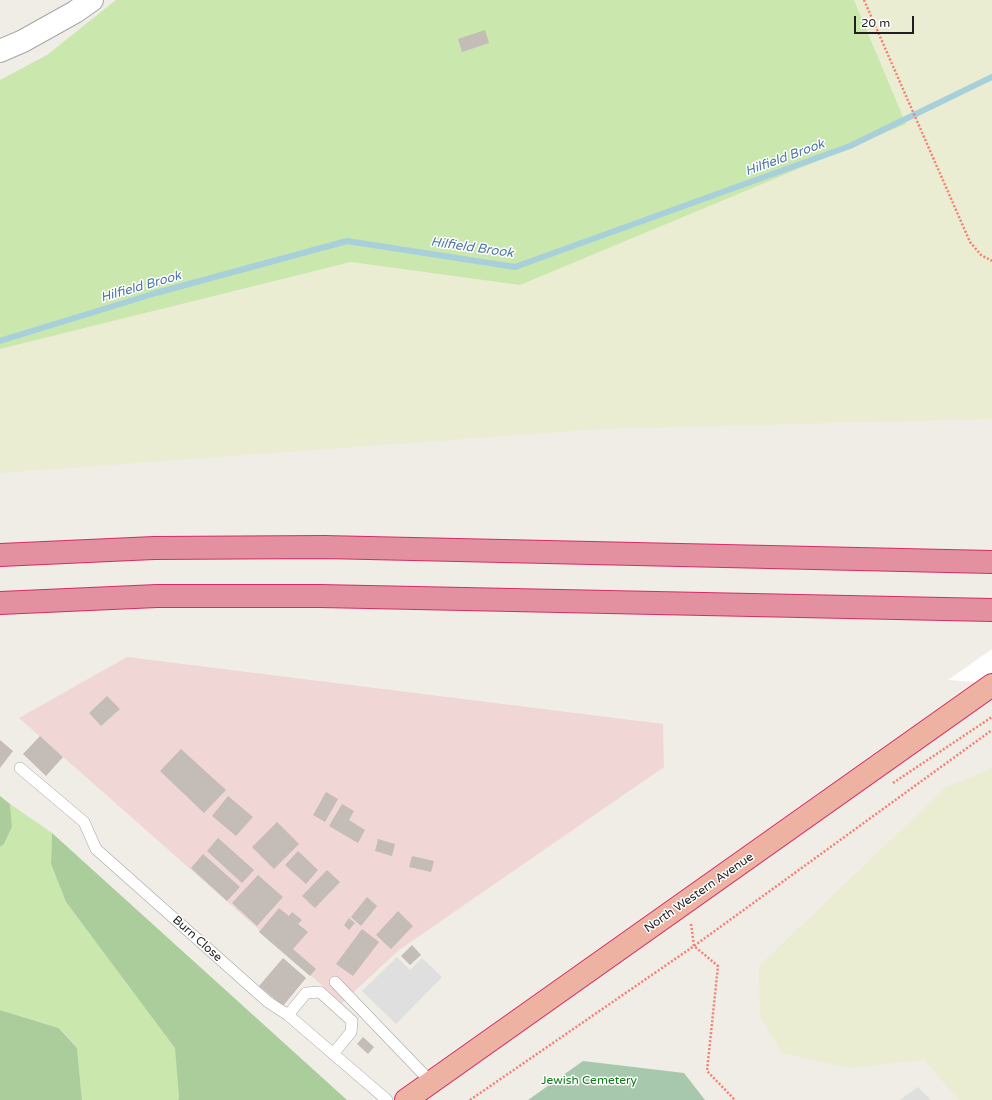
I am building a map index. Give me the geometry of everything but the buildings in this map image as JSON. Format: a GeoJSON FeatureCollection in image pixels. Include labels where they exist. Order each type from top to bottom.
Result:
{"type":"FeatureCollection","features":[{"type":"Feature","properties":{"kind":"highway"},"geometry":{"type":"LineString","coordinates":[[0,555],[154,548],[324,547],[992,562]]}},
{"type":"Feature","properties":{"kind":"highway"},"geometry":{"type":"LineString","coordinates":[[0,603],[157,596],[320,596],[992,610]]}},
{"type":"Feature","properties":{"kind":"highway","name":"North Western Avenue"},"geometry":{"type":"LineString","coordinates":[[406,1100],[992,685]]}},
{"type":"Feature","properties":{"kind":"street"},"geometry":{"type":"LineString","coordinates":[[0,51],[75,12],[92,0]]}},
{"type":"Feature","properties":{"kind":"lane","name":"Burn Close"},"geometry":{"type":"LineString","coordinates":[[20,768],[84,822],[96,849],[268,1002],[288,1015],[387,1100]]}},
{"type":"Feature","properties":{"kind":"lane"},"geometry":{"type":"LineString","coordinates":[[335,982],[431,1082]]}},
{"type":"Feature","properties":{"kind":"lane"},"geometry":{"type":"LineString","coordinates":[[288,1015],[306,993],[320,992],[352,1021],[351,1032],[333,1054]]}},
{"type":"Feature","properties":{"kind":"path"},"geometry":{"type":"LineString","coordinates":[[864,0],[970,242],[981,255],[992,261]]}},
{"type":"Feature","properties":{"kind":"path"},"geometry":{"type":"LineString","coordinates":[[470,1100],[760,900],[992,730]]}},
{"type":"Feature","properties":{"kind":"path"},"geometry":{"type":"LineString","coordinates":[[694,946],[718,966],[707,1071],[735,1100]]}},
{"type":"Feature","properties":{"kind":"shaded area"},"geometry":{"type":"Polygon","coordinates":[[[127,657],[663,724],[664,767],[399,950],[342,1003],[19,718],[127,657]]]}},
{"type":"Feature","properties":{"kind":"shaded area"},"geometry":{"type":"Polygon","coordinates":[[[397,957],[410,970],[422,958],[442,977],[396,1024],[362,991],[397,957]]]}},
{"type":"Feature","properties":{"kind":"shaded area"},"geometry":{"type":"Polygon","coordinates":[[[918,1087],[931,1100],[900,1100],[918,1087]]]}},
{"type":"Feature","properties":{"kind":"green space"},"geometry":{"type":"Polygon","coordinates":[[[116,0],[854,0],[906,124],[520,285],[351,262],[0,349],[0,80],[47,55],[116,0]]]}},
{"type":"Feature","properties":{"kind":"green space"},"geometry":{"type":"Polygon","coordinates":[[[854,0],[992,0],[992,419],[601,429],[0,473],[0,349],[351,262],[520,285],[906,124],[854,0]]]}},
{"type":"Feature","properties":{"kind":"green space"},"geometry":{"type":"Polygon","coordinates":[[[992,768],[992,1100],[959,1100],[924,1060],[849,1068],[782,1053],[760,1017],[759,966],[945,788],[992,768]]]}},
{"type":"Feature","properties":{"kind":"green space"},"geometry":{"type":"Polygon","coordinates":[[[0,796],[10,804],[12,827],[4,844],[0,847],[0,796]]]}},
{"type":"Feature","properties":{"kind":"green space"},"geometry":{"type":"Polygon","coordinates":[[[10,804],[52,833],[51,864],[66,902],[176,1048],[178,1100],[82,1100],[77,1048],[60,1028],[0,1010],[0,847],[4,844],[12,827],[10,804]]]}},
{"type":"Feature","properties":{"kind":"green space"},"geometry":{"type":"Polygon","coordinates":[[[52,833],[347,1100],[178,1100],[175,1048],[66,902],[51,864],[52,833]]]}},
{"type":"Feature","properties":{"kind":"green space"},"geometry":{"type":"Polygon","coordinates":[[[0,1010],[59,1028],[77,1048],[82,1100],[0,1100],[0,1010]]]}},
{"type":"Feature","properties":{"kind":"green space","name":"Jewish Cemetery"},"geometry":{"type":"Polygon","coordinates":[[[583,1061],[684,1073],[705,1100],[528,1100],[583,1061]]]}},
{"type":"Feature","properties":{"kind":"pier"},"geometry":{"type":"Polygon","coordinates":[[[992,649],[992,683],[948,680],[992,649]]]}},
{"type":"Feature","properties":{"kind":"waterway","name":"Hilfield Brook"},"geometry":{"type":"LineString","coordinates":[[0,341],[156,293],[347,241],[515,267],[850,146],[992,77]]}}]}
